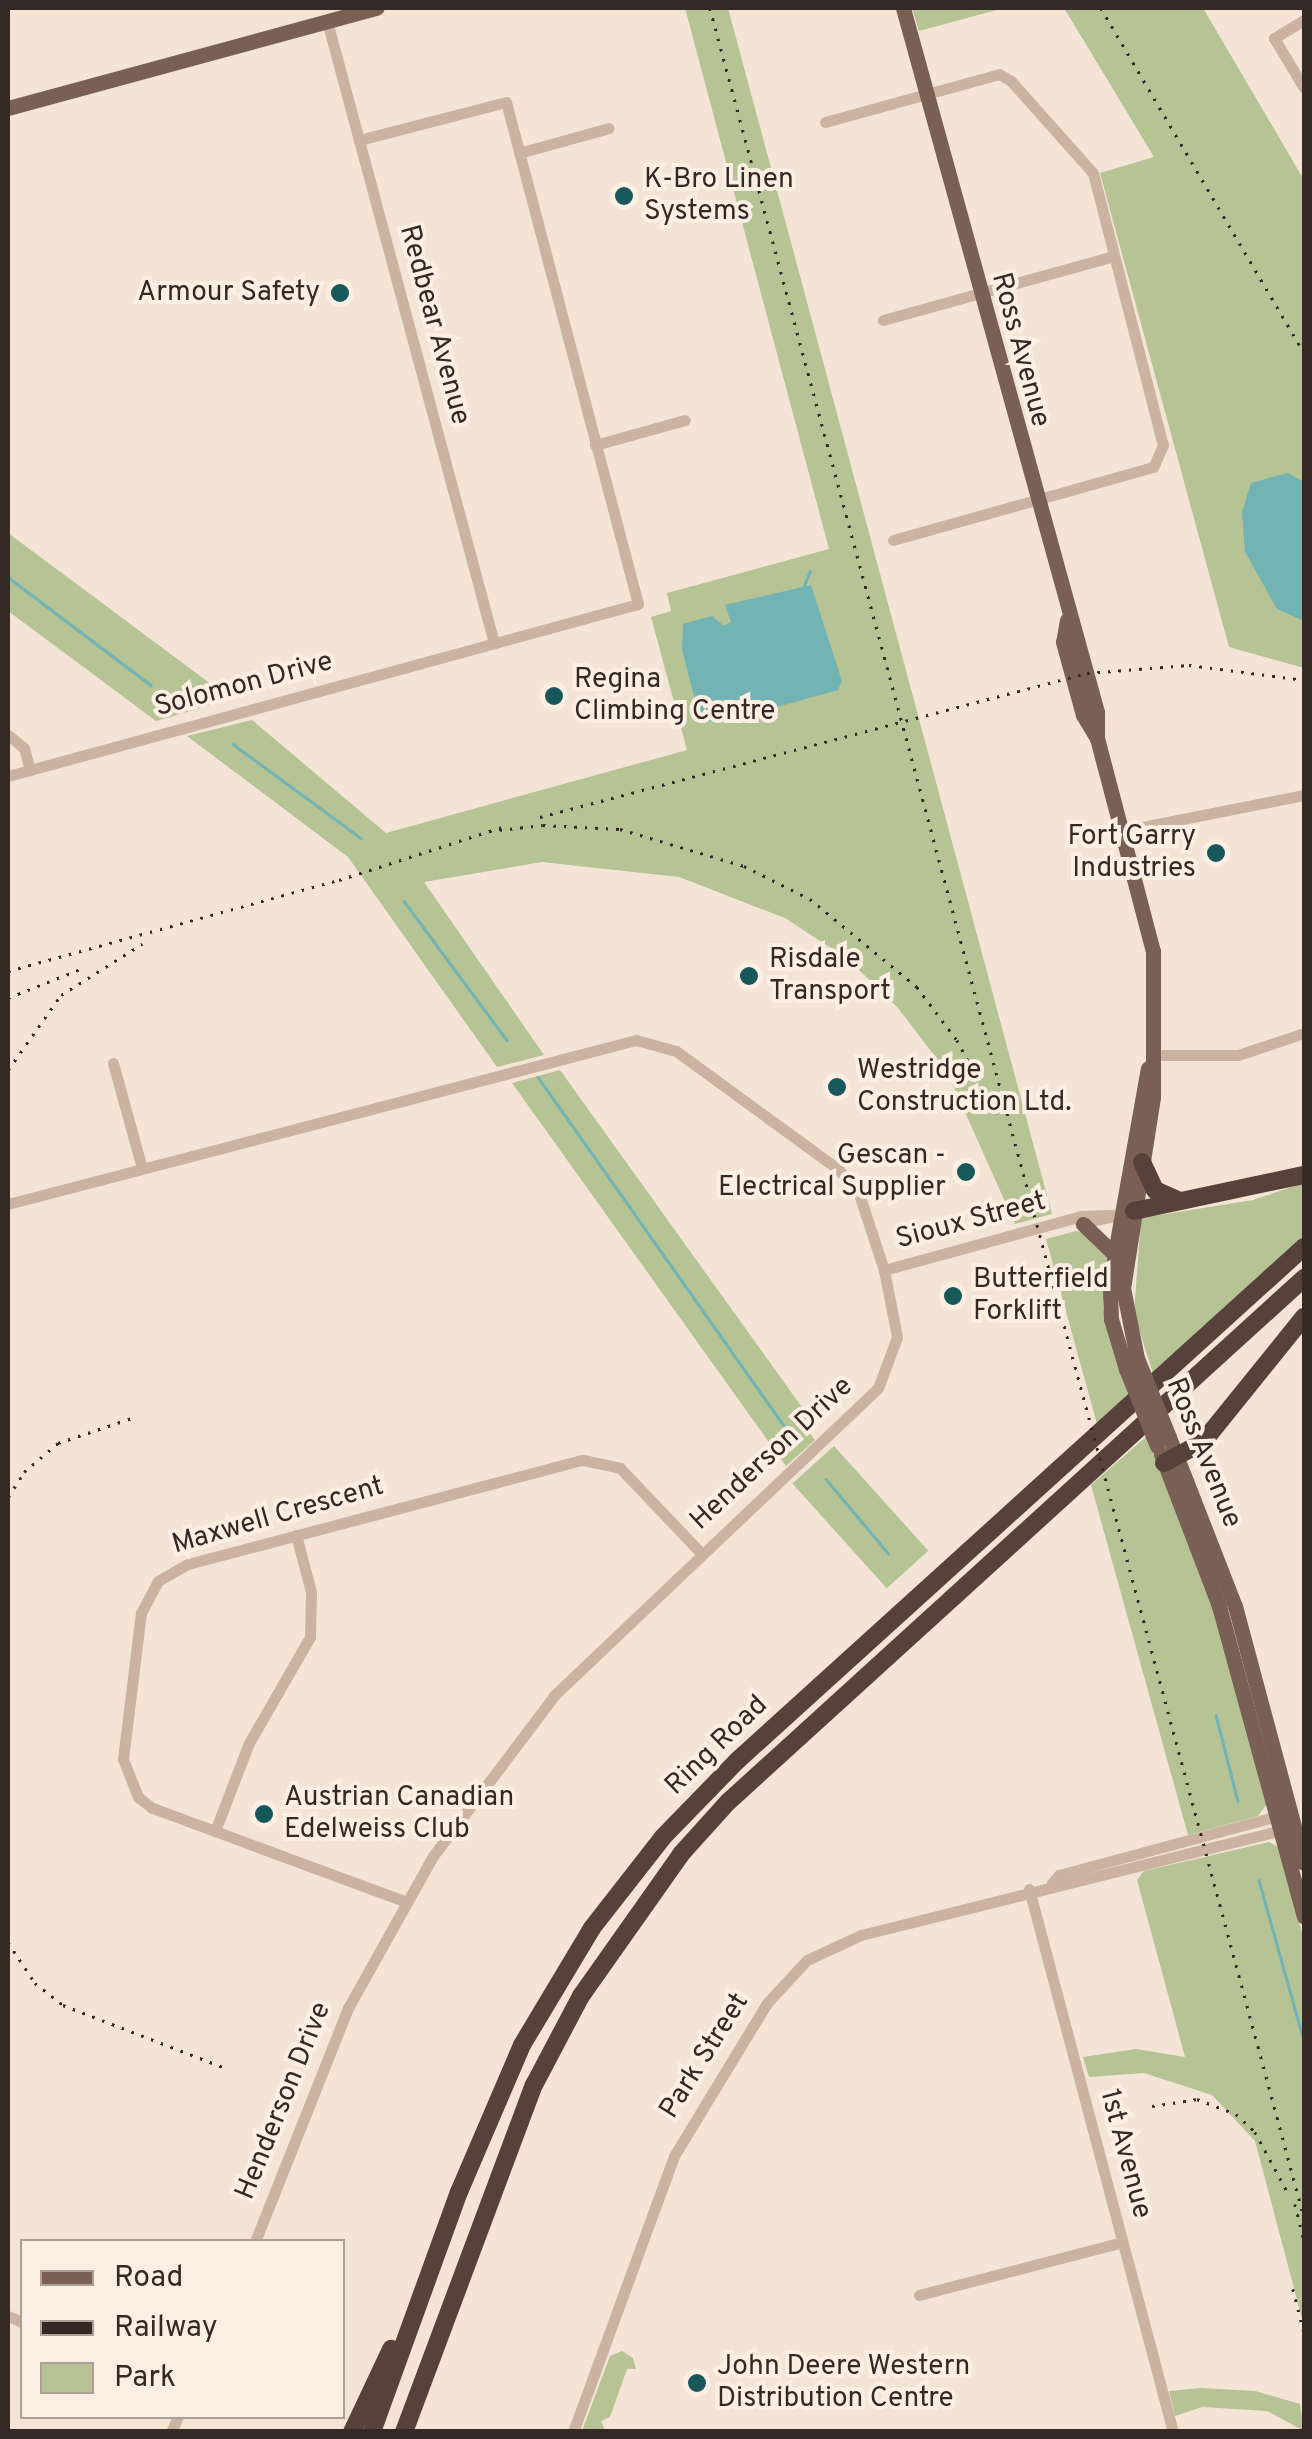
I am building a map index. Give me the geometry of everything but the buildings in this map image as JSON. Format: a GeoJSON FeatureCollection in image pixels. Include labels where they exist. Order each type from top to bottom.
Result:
{"type":"FeatureCollection","features":[{"type":"Feature","properties":{"kind":"highway"},"geometry":{"type":"LineString","coordinates":[[1142,1162],[1155,1190],[1181,1202]]}},
{"type":"Feature","properties":{"kind":"highway"},"geometry":{"type":"LineString","coordinates":[[1126,1213],[1304,1174]]}},
{"type":"Feature","properties":{"kind":"highway","name":"Ring Road"},"geometry":{"type":"LineString","coordinates":[[372,2432],[459,2192],[522,2045],[592,1928],[663,1837],[738,1760],[1304,1248]]}},
{"type":"Feature","properties":{"kind":"highway","name":"Ring Road"},"geometry":{"type":"LineString","coordinates":[[404,2432],[500,2162],[552,2050],[630,1920],[681,1854],[728,1802],[1304,1278]]}},
{"type":"Feature","properties":{"kind":"highway"},"geometry":{"type":"LineString","coordinates":[[1167,1451],[1203,1442],[1304,1317]]}},
{"type":"Feature","properties":{"kind":"highway"},"geometry":{"type":"LineString","coordinates":[[352,2432],[459,2192]]}},
{"type":"Feature","properties":{"kind":"highway"},"geometry":{"type":"LineString","coordinates":[[416,2432],[453,2298]]}},
{"type":"Feature","properties":{"kind":"main road"},"geometry":{"type":"LineString","coordinates":[[8,108],[377,8]]}},
{"type":"Feature","properties":{"kind":"main road","name":"Ross Avenue"},"geometry":{"type":"LineString","coordinates":[[903,8],[1066,620],[1097,712],[1097,738],[1156,970],[1153,1055],[1142,1162],[1113,1253],[1111,1320],[1235,1606],[1304,1863]]}},
{"type":"Feature","properties":{"kind":"main road","name":"Ross Avenue"},"geometry":{"type":"LineString","coordinates":[[1132,1364],[1123,1288],[1126,1213],[1139,1095],[1153,1055]]}},
{"type":"Feature","properties":{"kind":"main road"},"geometry":{"type":"LineString","coordinates":[[1077,1223],[1113,1253]]}},
{"type":"Feature","properties":{"kind":"main road","name":"Ross Avenue"},"geometry":{"type":"LineString","coordinates":[[1292,1820],[1304,1917]]}},
{"type":"Feature","properties":{"kind":"street"},"geometry":{"type":"LineString","coordinates":[[1304,20],[1274,38],[1304,88]]}},
{"type":"Feature","properties":{"kind":"street","name":"Redbear Avenue"},"geometry":{"type":"LineString","coordinates":[[327,21],[494,643]]}},
{"type":"Feature","properties":{"kind":"street"},"geometry":{"type":"LineString","coordinates":[[826,122],[999,74],[1011,81],[1093,173],[1163,445],[1152,468],[892,540]]}},
{"type":"Feature","properties":{"kind":"street"},"geometry":{"type":"LineString","coordinates":[[359,140],[506,102],[594,445],[685,420]]}},
{"type":"Feature","properties":{"kind":"street"},"geometry":{"type":"LineString","coordinates":[[519,153],[609,128]]}},
{"type":"Feature","properties":{"kind":"street"},"geometry":{"type":"LineString","coordinates":[[882,320],[1113,256]]}},
{"type":"Feature","properties":{"kind":"street","name":"Solomon Drive"},"geometry":{"type":"LineString","coordinates":[[8,776],[638,604],[594,445]]}},
{"type":"Feature","properties":{"kind":"street"},"geometry":{"type":"LineString","coordinates":[[8,735],[24,748],[30,770]]}},
{"type":"Feature","properties":{"kind":"street"},"geometry":{"type":"LineString","coordinates":[[1122,830],[1304,796]]}},
{"type":"Feature","properties":{"kind":"street"},"geometry":{"type":"LineString","coordinates":[[1153,1055],[1238,1055],[1304,1033]]}},
{"type":"Feature","properties":{"kind":"street","name":"Henderson Drive"},"geometry":{"type":"LineString","coordinates":[[8,1204],[636,1040],[676,1051],[839,1170],[859,1194],[884,1270],[897,1336],[878,1388],[554,1696],[490,1774],[404,1901],[308,2097],[256,2239]]}},
{"type":"Feature","properties":{"kind":"street"},"geometry":{"type":"LineString","coordinates":[[113,1062],[142,1168]]}},
{"type":"Feature","properties":{"kind":"street","name":"Sioux Street"},"geometry":{"type":"LineString","coordinates":[[884,1270],[1126,1213]]}},
{"type":"Feature","properties":{"kind":"street","name":"Maxwell Crescent"},"geometry":{"type":"LineString","coordinates":[[404,1901],[152,1808],[126,1776],[144,1603],[158,1581],[180,1567],[596,1459],[620,1468],[702,1554]]}},
{"type":"Feature","properties":{"kind":"street"},"geometry":{"type":"LineString","coordinates":[[215,1831],[250,1743],[310,1637],[312,1592],[296,1535]]}},
{"type":"Feature","properties":{"kind":"street","name":"Park Street"},"geometry":{"type":"LineString","coordinates":[[573,2432],[674,2156],[788,1978],[845,1940],[1292,1820]]}},
{"type":"Feature","properties":{"kind":"street","name":"1st Avenue"},"geometry":{"type":"LineString","coordinates":[[1030,1890],[1173,2432]]}},
{"type":"Feature","properties":{"kind":"street"},"geometry":{"type":"LineString","coordinates":[[919,2295],[1122,2242]]}},
{"type":"Feature","properties":{"kind":"green space"},"geometry":{"type":"Polygon","coordinates":[[[685,8],[728,8],[1052,1214],[1015,1224],[947,1072],[898,1008],[849,960],[785,918],[679,877],[542,862],[424,882],[544,1055],[497,1067],[348,857],[187,736],[252,720],[386,833],[687,750],[651,617],[671,611],[667,593],[829,549],[685,8]]]}},
{"type":"Feature","properties":{"kind":"green space"},"geometry":{"type":"Polygon","coordinates":[[[912,8],[1004,8],[919,31],[912,8]]]}},
{"type":"Feature","properties":{"kind":"green space"},"geometry":{"type":"Polygon","coordinates":[[[1064,8],[1203,8],[1304,180],[1304,668],[1229,647],[1100,173],[1154,157],[1064,8]]]}},
{"type":"Feature","properties":{"kind":"green space"},"geometry":{"type":"Polygon","coordinates":[[[8,533],[231,699],[156,721],[8,611],[8,533]]]}},
{"type":"Feature","properties":{"kind":"green space"},"geometry":{"type":"Polygon","coordinates":[[[560,1070],[809,1417],[802,1423],[815,1440],[786,1466],[512,1083],[560,1070]]]}},
{"type":"Feature","properties":{"kind":"green space"},"geometry":{"type":"Polygon","coordinates":[[[1304,1183],[1304,1240],[1154,1377],[1134,1313],[1141,1218],[1253,1200],[1304,1183]]]}},
{"type":"Feature","properties":{"kind":"green space"},"geometry":{"type":"Polygon","coordinates":[[[1076,1231],[1091,1233],[1107,1250],[1103,1308],[1129,1397],[1097,1424],[1046,1239],[1076,1231]]]}},
{"type":"Feature","properties":{"kind":"green space"},"geometry":{"type":"Polygon","coordinates":[[[1147,1436],[1222,1630],[1267,1804],[1258,1816],[1188,1835],[1091,1485],[1147,1436]]]}},
{"type":"Feature","properties":{"kind":"green space"},"geometry":{"type":"Polygon","coordinates":[[[834,1446],[928,1551],[887,1588],[792,1483],[834,1446]]]}},
{"type":"Feature","properties":{"kind":"green space"},"geometry":{"type":"Polygon","coordinates":[[[1269,1842],[1280,1848],[1304,1940],[1304,2326],[1255,2141],[1212,2095],[1144,2073],[1089,2077],[1083,2057],[1136,2049],[1185,2057],[1137,1880],[1144,1871],[1269,1842]]]}},
{"type":"Feature","properties":{"kind":"green space"},"geometry":{"type":"Polygon","coordinates":[[[622,2351],[633,2358],[636,2369],[627,2369],[610,2417],[601,2421],[605,2431],[582,2431],[610,2356],[622,2351]]]}},
{"type":"Feature","properties":{"kind":"green space"},"geometry":{"type":"Polygon","coordinates":[[[1169,2391],[1255,2391],[1300,2404],[1304,2431],[1267,2411],[1202,2407],[1175,2416],[1169,2391]]]}},
{"type":"Feature","properties":{"kind":"water"},"geometry":{"type":"Polygon","coordinates":[[[1288,473],[1304,482],[1304,621],[1277,609],[1245,552],[1242,512],[1251,483],[1288,473]]]}},
{"type":"Feature","properties":{"kind":"water"},"geometry":{"type":"Polygon","coordinates":[[[811,585],[842,681],[838,690],[719,723],[700,719],[682,650],[683,624],[712,616],[724,626],[731,622],[725,605],[811,585]]]}},
{"type":"Feature","properties":{"kind":"waterway"},"geometry":{"type":"LineString","coordinates":[[803,588],[810,571]]}},
{"type":"Feature","properties":{"kind":"waterway"},"geometry":{"type":"LineString","coordinates":[[8,577],[151,685]]}},
{"type":"Feature","properties":{"kind":"waterway"},"geometry":{"type":"LineString","coordinates":[[233,744],[361,838]]}},
{"type":"Feature","properties":{"kind":"waterway"},"geometry":{"type":"LineString","coordinates":[[404,901],[507,1040]]}},
{"type":"Feature","properties":{"kind":"waterway"},"geometry":{"type":"LineString","coordinates":[[538,1077],[790,1434]]}},
{"type":"Feature","properties":{"kind":"waterway"},"geometry":{"type":"LineString","coordinates":[[826,1479],[888,1553]]}},
{"type":"Feature","properties":{"kind":"waterway"},"geometry":{"type":"LineString","coordinates":[[1216,1715],[1238,1801]]}},
{"type":"Feature","properties":{"kind":"waterway"},"geometry":{"type":"LineString","coordinates":[[1259,1880],[1304,2041]]}},
{"type":"Feature","properties":{"kind":"railway"},"geometry":{"type":"LineString","coordinates":[[710,8],[1304,2217]]}},
{"type":"Feature","properties":{"kind":"railway"},"geometry":{"type":"LineString","coordinates":[[1101,8],[1304,353]]}},
{"type":"Feature","properties":{"kind":"railway"},"geometry":{"type":"LineString","coordinates":[[540,817],[1087,673],[1189,665],[1304,680]]}},
{"type":"Feature","properties":{"kind":"railway"},"geometry":{"type":"LineString","coordinates":[[489,831],[543,825],[620,829],[744,866],[810,899],[917,987],[957,1040],[997,1114]]}},
{"type":"Feature","properties":{"kind":"railway"},"geometry":{"type":"LineString","coordinates":[[8,971],[339,880],[502,827]]}},
{"type":"Feature","properties":{"kind":"railway"},"geometry":{"type":"LineString","coordinates":[[8,1070],[61,995],[142,944]]}},
{"type":"Feature","properties":{"kind":"railway"},"geometry":{"type":"LineString","coordinates":[[8,998],[83,968]]}},
{"type":"Feature","properties":{"kind":"railway"},"geometry":{"type":"LineString","coordinates":[[8,1497],[24,1472],[58,1443],[132,1418]]}},
{"type":"Feature","properties":{"kind":"railway"},"geometry":{"type":"LineString","coordinates":[[8,1942],[35,1983],[63,2005],[228,2069]]}},
{"type":"Feature","properties":{"kind":"railway"},"geometry":{"type":"LineString","coordinates":[[1152,2106],[1197,2099],[1236,2114],[1255,2132],[1287,2191]]}},
{"type":"Feature","properties":{"kind":"railway"},"geometry":{"type":"LineString","coordinates":[[1295,2204],[1304,2239]]}},
{"type":"Feature","properties":{"kind":"railway"},"geometry":{"type":"LineString","coordinates":[[1293,2289],[1304,2332]]}},
{"type":"Feature","properties":{"kind":"place","name":"K-Bro Linen Systems"},"geometry":{"type":"Point","coordinates":[624,196]}},
{"type":"Feature","properties":{"kind":"place","name":"Armour Safety"},"geometry":{"type":"Point","coordinates":[340,293]}},
{"type":"Feature","properties":{"kind":"place","name":"Regina Climbing Centre"},"geometry":{"type":"Point","coordinates":[554,696]}},
{"type":"Feature","properties":{"kind":"place","name":"Fort Garry Industries"},"geometry":{"type":"Point","coordinates":[1216,853]}},
{"type":"Feature","properties":{"kind":"place","name":"Risdale Transport"},"geometry":{"type":"Point","coordinates":[749,976]}},
{"type":"Feature","properties":{"kind":"place","name":"Westridge Construction Ltd."},"geometry":{"type":"Point","coordinates":[837,1087]}},
{"type":"Feature","properties":{"kind":"place","name":"Gescan - Electrical Supplier"},"geometry":{"type":"Point","coordinates":[966,1172]}},
{"type":"Feature","properties":{"kind":"place","name":"Butterfield Forklift"},"geometry":{"type":"Point","coordinates":[953,1296]}},
{"type":"Feature","properties":{"kind":"place","name":"Austrian Canadian Edelweiss Club"},"geometry":{"type":"Point","coordinates":[264,1814]}},
{"type":"Feature","properties":{"kind":"place","name":"John Deere Western Distribution Centre"},"geometry":{"type":"Point","coordinates":[697,2383]}}]}
